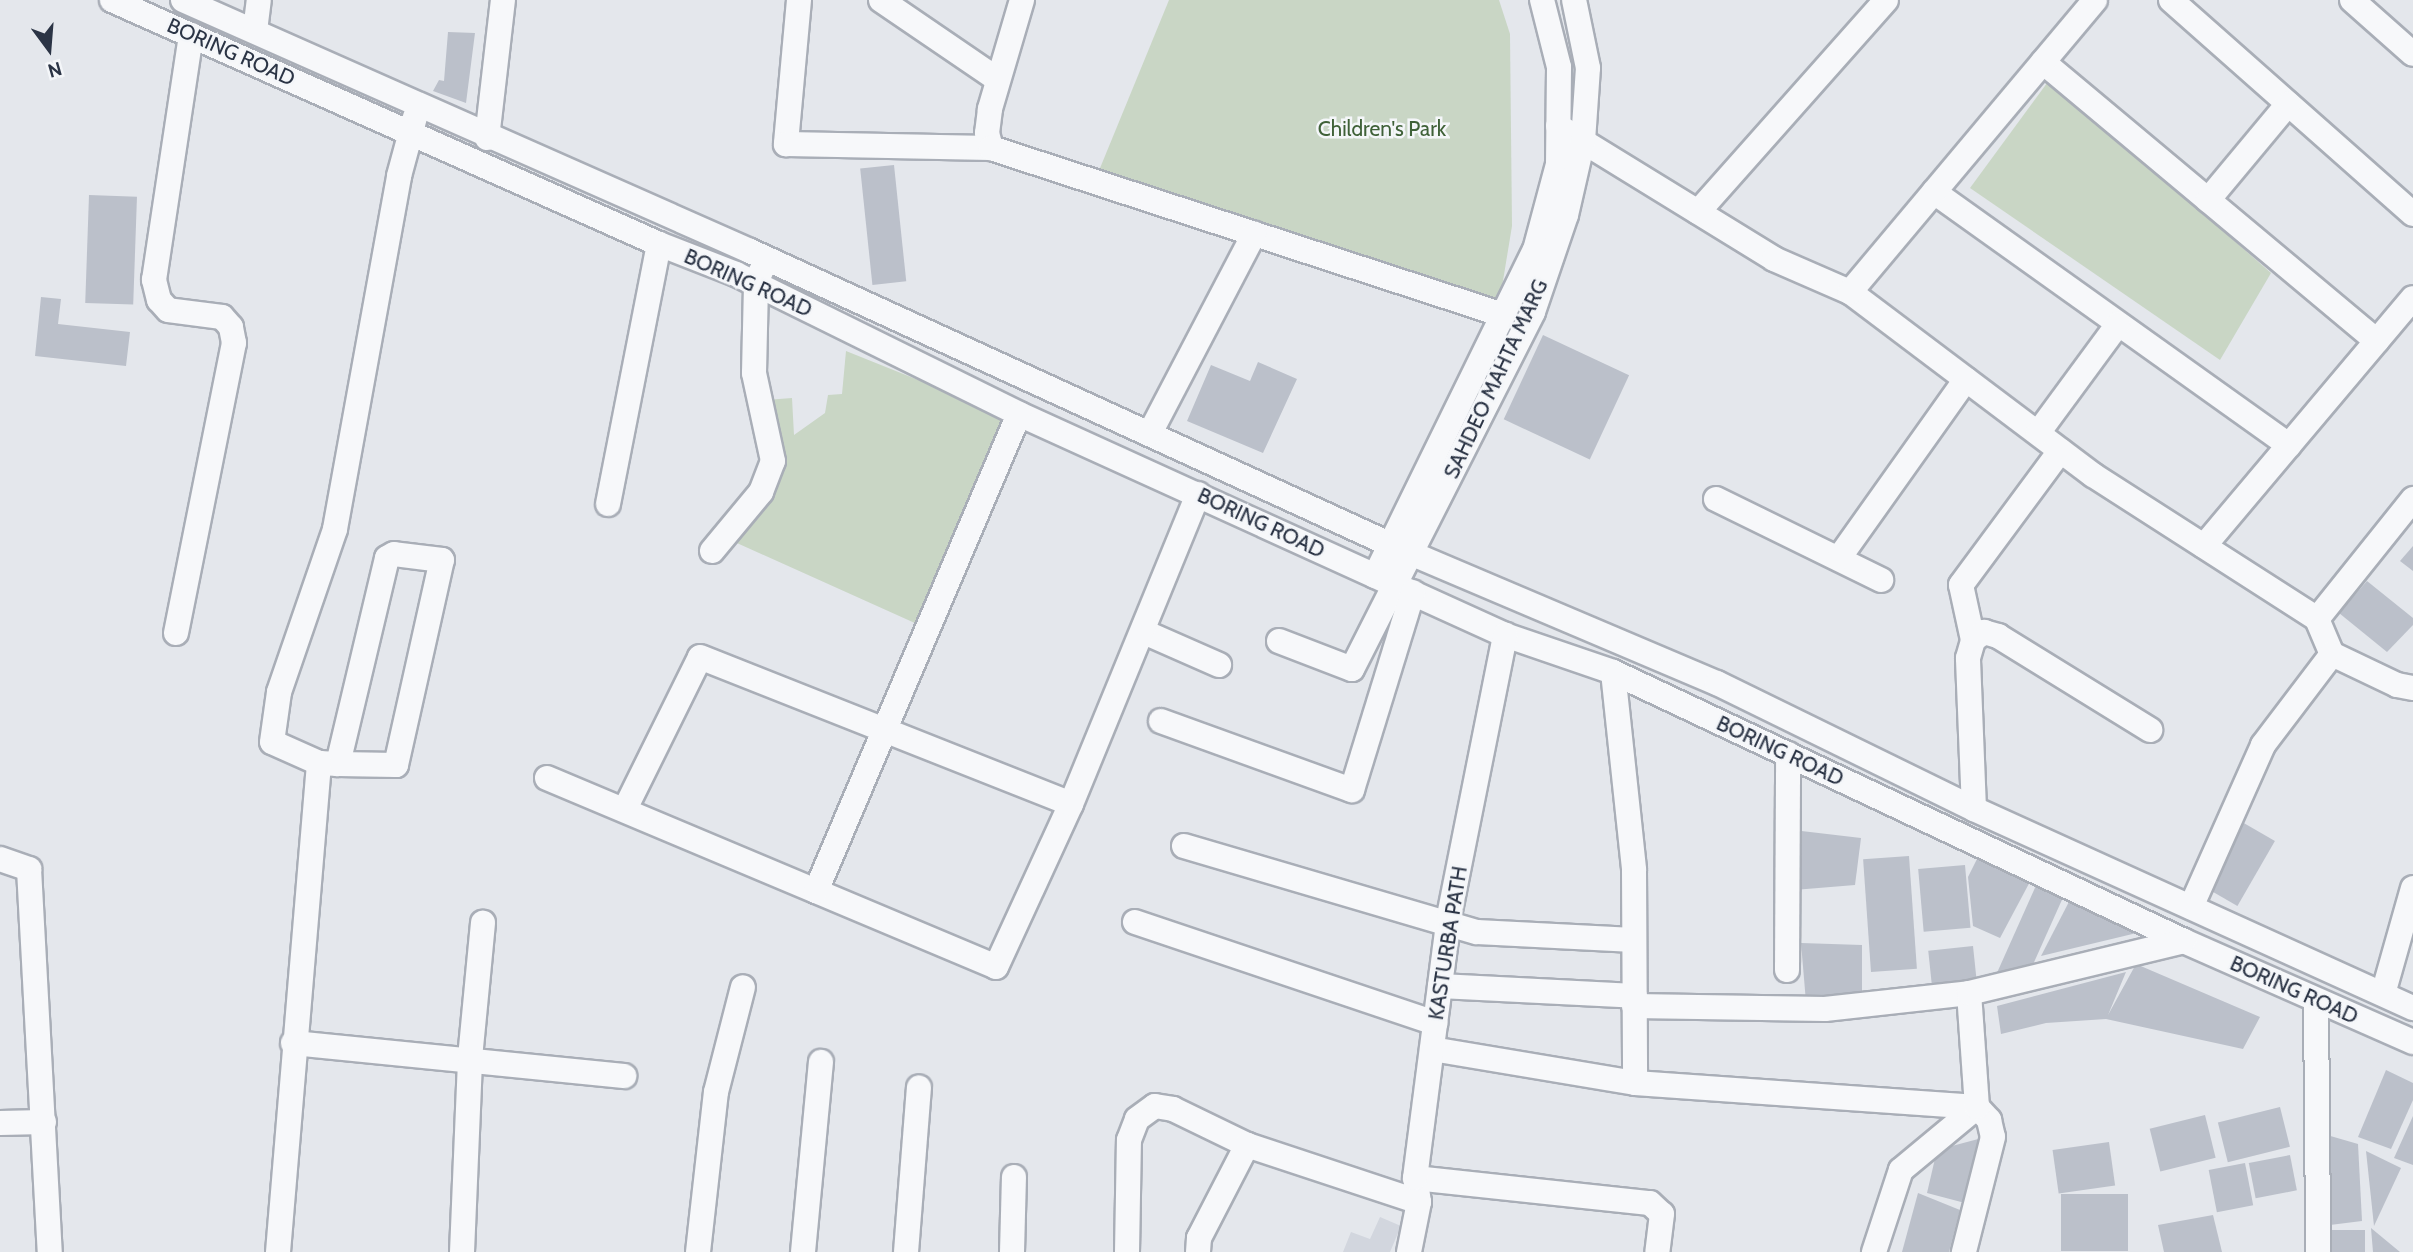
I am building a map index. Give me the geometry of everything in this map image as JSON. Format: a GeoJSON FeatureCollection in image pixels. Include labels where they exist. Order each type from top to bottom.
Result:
{"type":"FeatureCollection","features":[{"type":"Feature","properties":{"kind":"street","name":"BORING ROAD"},"geometry":{"type":"LineString","coordinates":[[112,0],[412,130],[659,244],[756,283],[1018,414],[1505,635],[1613,672],[2184,941],[2413,1042]]}},
{"type":"Feature","properties":{"kind":"street"},"geometry":{"type":"LineString","coordinates":[[183,0],[487,138],[765,258],[1389,544],[1717,683],[1975,809],[2413,1008]]}},
{"type":"Feature","properties":{"kind":"street"},"geometry":{"type":"LineString","coordinates":[[255,31],[259,0]]}},
{"type":"Feature","properties":{"kind":"street"},"geometry":{"type":"LineString","coordinates":[[487,138],[503,0]]}},
{"type":"Feature","properties":{"kind":"street"},"geometry":{"type":"LineString","coordinates":[[799,0],[786,144],[991,148],[1503,315]]}},
{"type":"Feature","properties":{"kind":"street"},"geometry":{"type":"LineString","coordinates":[[881,0],[997,79]]}},
{"type":"Feature","properties":{"kind":"street"},"geometry":{"type":"LineString","coordinates":[[991,148],[987,133],[997,79],[1022,0]]}},
{"type":"Feature","properties":{"kind":"street","name":"SAHDEO MAHTA MARG"},"geometry":{"type":"LineString","coordinates":[[1394,584],[1389,544],[1535,250],[1558,164],[1559,67],[1542,0]]}},
{"type":"Feature","properties":{"kind":"street","name":"SAHDEO MAHTA MARG"},"geometry":{"type":"LineString","coordinates":[[1394,584],[1413,553],[1533,312],[1566,215],[1583,141],[1588,68],[1574,0]]}},
{"type":"Feature","properties":{"kind":"street"},"geometry":{"type":"LineString","coordinates":[[1698,212],[1886,0]]}},
{"type":"Feature","properties":{"kind":"street"},"geometry":{"type":"LineString","coordinates":[[1850,292],[2095,0]]}},
{"type":"Feature","properties":{"kind":"street"},"geometry":{"type":"LineString","coordinates":[[2171,0],[2413,214]]}},
{"type":"Feature","properties":{"kind":"street"},"geometry":{"type":"LineString","coordinates":[[2352,0],[2413,54]]}},
{"type":"Feature","properties":{"kind":"street"},"geometry":{"type":"LineString","coordinates":[[176,633],[234,343],[231,327],[222,317],[168,310],[159,300],[154,280],[191,35]]}},
{"type":"Feature","properties":{"kind":"street"},"geometry":{"type":"LineString","coordinates":[[2043,62],[2377,341]]}},
{"type":"Feature","properties":{"kind":"street"},"geometry":{"type":"LineString","coordinates":[[278,1252],[293,1043],[329,763],[387,558],[394,554],[442,560],[396,765],[329,763],[272,742],[277,704],[335,529],[399,176],[416,104]]}},
{"type":"Feature","properties":{"kind":"street"},"geometry":{"type":"LineString","coordinates":[[2208,200],[2288,104]]}},
{"type":"Feature","properties":{"kind":"street"},"geometry":{"type":"LineString","coordinates":[[1558,126],[1774,259],[1850,292],[2060,450],[2317,619],[2332,654],[2397,685],[2413,688]]}},
{"type":"Feature","properties":{"kind":"street"},"geometry":{"type":"LineString","coordinates":[[1934,192],[2289,445]]}},
{"type":"Feature","properties":{"kind":"street"},"geometry":{"type":"LineString","coordinates":[[1150,433],[1254,234]]}},
{"type":"Feature","properties":{"kind":"street"},"geometry":{"type":"LineString","coordinates":[[608,504],[659,244]]}},
{"type":"Feature","properties":{"kind":"street"},"geometry":{"type":"LineString","coordinates":[[712,551],[761,492],[773,461],[754,373],[756,283],[765,258]]}},
{"type":"Feature","properties":{"kind":"street"},"geometry":{"type":"LineString","coordinates":[[2204,546],[2413,298]]}},
{"type":"Feature","properties":{"kind":"street"},"geometry":{"type":"LineString","coordinates":[[2038,433],[2118,324]]}},
{"type":"Feature","properties":{"kind":"street"},"geometry":{"type":"LineString","coordinates":[[1839,558],[1966,379]]}},
{"type":"Feature","properties":{"kind":"street"},"geometry":{"type":"LineString","coordinates":[[816,891],[882,729],[1018,414]]}},
{"type":"Feature","properties":{"kind":"street"},"geometry":{"type":"LineString","coordinates":[[1975,809],[1968,657],[1973,639],[1961,585],[2060,450]]}},
{"type":"Feature","properties":{"kind":"street"},"geometry":{"type":"LineString","coordinates":[[547,778],[996,967],[1071,804],[1144,632],[1198,494]]}},
{"type":"Feature","properties":{"kind":"street"},"geometry":{"type":"LineString","coordinates":[[1716,499],[1881,580]]}},
{"type":"Feature","properties":{"kind":"street"},"geometry":{"type":"LineString","coordinates":[[2317,619],[2413,499]]}},
{"type":"Feature","properties":{"kind":"street"},"geometry":{"type":"LineString","coordinates":[[1279,641],[1352,669],[1394,584]]}},
{"type":"Feature","properties":{"kind":"street"},"geometry":{"type":"LineString","coordinates":[[1161,721],[1353,790],[1394,584]]}},
{"type":"Feature","properties":{"kind":"street"},"geometry":{"type":"LineString","coordinates":[[1144,632],[1219,665]]}},
{"type":"Feature","properties":{"kind":"street"},"geometry":{"type":"LineString","coordinates":[[1973,639],[1984,632],[1998,636],[2150,730]]}},
{"type":"Feature","properties":{"kind":"street","name":"KASTURBA PATH"},"geometry":{"type":"LineString","coordinates":[[1409,1252],[1448,924],[1505,635]]}},
{"type":"Feature","properties":{"kind":"street"},"geometry":{"type":"LineString","coordinates":[[2191,907],[2263,745],[2332,654]]}},
{"type":"Feature","properties":{"kind":"street"},"geometry":{"type":"LineString","coordinates":[[625,809],[700,657],[1071,804]]}},
{"type":"Feature","properties":{"kind":"street"},"geometry":{"type":"LineString","coordinates":[[1613,672],[1634,870],[1635,1083]]}},
{"type":"Feature","properties":{"kind":"street"},"geometry":{"type":"LineString","coordinates":[[1787,970],[1788,754]]}},
{"type":"Feature","properties":{"kind":"street"},"geometry":{"type":"LineString","coordinates":[[1184,846],[1489,934],[1634,940]]}},
{"type":"Feature","properties":{"kind":"street"},"geometry":{"type":"LineString","coordinates":[[0,859],[29,869],[50,1252]]}},
{"type":"Feature","properties":{"kind":"street"},"geometry":{"type":"LineString","coordinates":[[2383,995],[2413,888]]}},
{"type":"Feature","properties":{"kind":"street"},"geometry":{"type":"LineString","coordinates":[[1135,922],[1435,1023]]}},
{"type":"Feature","properties":{"kind":"street"},"geometry":{"type":"LineString","coordinates":[[461,1252],[470,1058],[483,923]]}},
{"type":"Feature","properties":{"kind":"street"},"geometry":{"type":"LineString","coordinates":[[1440,986],[1634,1001],[1825,1009],[1969,993],[2184,941]]}},
{"type":"Feature","properties":{"kind":"street"},"geometry":{"type":"LineString","coordinates":[[698,1252],[716,1092],[743,987]]}},
{"type":"Feature","properties":{"kind":"street"},"geometry":{"type":"LineString","coordinates":[[1964,1252],[1993,1137],[1992,1126],[1977,1107],[1969,993]]}},
{"type":"Feature","properties":{"kind":"street"},"geometry":{"type":"LineString","coordinates":[[2316,1001],[2318,1252]]}},
{"type":"Feature","properties":{"kind":"street"},"geometry":{"type":"LineString","coordinates":[[293,1043],[470,1058],[624,1076]]}},
{"type":"Feature","properties":{"kind":"street"},"geometry":{"type":"LineString","coordinates":[[1432,1049],[1635,1083],[1977,1107]]}},
{"type":"Feature","properties":{"kind":"street"},"geometry":{"type":"LineString","coordinates":[[803,1252],[821,1062]]}},
{"type":"Feature","properties":{"kind":"street"},"geometry":{"type":"LineString","coordinates":[[905,1252],[919,1088]]}},
{"type":"Feature","properties":{"kind":"street"},"geometry":{"type":"LineString","coordinates":[[1127,1252],[1126,1167],[1137,1119],[1163,1105],[1247,1145],[1417,1190],[1650,1203],[1662,1214],[1657,1252]]}},
{"type":"Feature","properties":{"kind":"street"},"geometry":{"type":"LineString","coordinates":[[1874,1252],[1901,1170],[1977,1107]]}},
{"type":"Feature","properties":{"kind":"street"},"geometry":{"type":"LineString","coordinates":[[0,1124],[44,1122]]}},
{"type":"Feature","properties":{"kind":"street"},"geometry":{"type":"LineString","coordinates":[[1198,1252],[1199,1238],[1247,1145]]}},
{"type":"Feature","properties":{"kind":"street"},"geometry":{"type":"LineString","coordinates":[[1012,1252],[1014,1177]]}},
{"type":"Feature","properties":{"kind":"shaded area"},"geometry":{"type":"Polygon","coordinates":[[[1380,1217],[1401,1226],[1390,1252],[1343,1252],[1351,1232],[1370,1239],[1380,1217]]]}},
{"type":"Feature","properties":{"kind":"green space","name":"Children's Park"},"geometry":{"type":"Polygon","coordinates":[[[1169,0],[1499,0],[1510,34],[1512,226],[1499,305],[1098,173],[1169,0]]]}},
{"type":"Feature","properties":{"kind":"green space"},"geometry":{"type":"Polygon","coordinates":[[[2050,79],[2271,273],[2220,360],[1970,188],[2050,79]]]}},
{"type":"Feature","properties":{"kind":"green space"},"geometry":{"type":"Polygon","coordinates":[[[846,351],[1013,418],[917,624],[728,539],[765,495],[766,400],[792,398],[794,435],[825,413],[828,395],[842,394],[846,351]]]}},
{"type":"Feature","properties":{"kind":"building"},"geometry":{"type":"Polygon","coordinates":[[[448,32],[475,33],[466,103],[433,91],[439,80],[444,81],[448,32]]]}},
{"type":"Feature","properties":{"kind":"building"},"geometry":{"type":"Polygon","coordinates":[[[894,165],[906,281],[872,285],[860,169],[894,165]]]}},
{"type":"Feature","properties":{"kind":"building"},"geometry":{"type":"Polygon","coordinates":[[[89,195],[137,197],[133,305],[85,303],[89,195]]]}},
{"type":"Feature","properties":{"kind":"building"},"geometry":{"type":"Polygon","coordinates":[[[41,297],[61,299],[58,324],[130,332],[126,366],[35,356],[41,297]]]}},
{"type":"Feature","properties":{"kind":"building"},"geometry":{"type":"Polygon","coordinates":[[[1543,335],[1629,375],[1590,459],[1504,419],[1543,335]]]}},
{"type":"Feature","properties":{"kind":"building"},"geometry":{"type":"Polygon","coordinates":[[[1258,362],[1297,379],[1263,453],[1187,421],[1211,365],[1250,381],[1258,362]]]}},
{"type":"Feature","properties":{"kind":"building"},"geometry":{"type":"Polygon","coordinates":[[[2413,546],[2413,571],[2400,561],[2413,546]]]}},
{"type":"Feature","properties":{"kind":"building"},"geometry":{"type":"Polygon","coordinates":[[[2367,581],[2413,618],[2413,625],[2387,652],[2339,613],[2367,581]]]}},
{"type":"Feature","properties":{"kind":"building"},"geometry":{"type":"Polygon","coordinates":[[[2242,822],[2275,841],[2237,906],[2204,887],[2242,822]]]}},
{"type":"Feature","properties":{"kind":"building"},"geometry":{"type":"Polygon","coordinates":[[[1793,830],[1861,838],[1855,885],[1794,890],[1793,830]]]}},
{"type":"Feature","properties":{"kind":"building"},"geometry":{"type":"Polygon","coordinates":[[[1981,851],[2033,876],[2000,938],[1973,926],[1968,877],[1981,851]]]}},
{"type":"Feature","properties":{"kind":"building"},"geometry":{"type":"Polygon","coordinates":[[[1909,856],[1917,969],[1871,972],[1863,859],[1909,856]]]}},
{"type":"Feature","properties":{"kind":"building"},"geometry":{"type":"Polygon","coordinates":[[[1965,865],[1970,928],[1924,932],[1918,869],[1965,865]]]}},
{"type":"Feature","properties":{"kind":"building"},"geometry":{"type":"Polygon","coordinates":[[[2038,881],[2065,893],[2031,969],[1992,984],[2038,881]]]}},
{"type":"Feature","properties":{"kind":"building"},"geometry":{"type":"Polygon","coordinates":[[[2073,894],[2145,931],[2041,956],[2073,894]]]}},
{"type":"Feature","properties":{"kind":"building"},"geometry":{"type":"Polygon","coordinates":[[[1801,943],[1862,945],[1862,992],[1806,1002],[1801,943]]]}},
{"type":"Feature","properties":{"kind":"building"},"geometry":{"type":"Polygon","coordinates":[[[1973,946],[1977,983],[1932,988],[1928,951],[1973,946]]]}},
{"type":"Feature","properties":{"kind":"building"},"geometry":{"type":"Polygon","coordinates":[[[2136,964],[2260,1017],[2243,1049],[2106,1019],[2046,1023],[2001,1034],[1997,1006],[2126,972],[2108,1015],[2136,964]]]}},
{"type":"Feature","properties":{"kind":"building"},"geometry":{"type":"Polygon","coordinates":[[[2386,1070],[2413,1083],[2413,1100],[2391,1149],[2358,1137],[2386,1070]]]}},
{"type":"Feature","properties":{"kind":"building"},"geometry":{"type":"Polygon","coordinates":[[[2280,1107],[2290,1147],[2228,1162],[2218,1122],[2280,1107]]]}},
{"type":"Feature","properties":{"kind":"building"},"geometry":{"type":"Polygon","coordinates":[[[2205,1115],[2216,1158],[2160,1171],[2150,1129],[2205,1115]]]}},
{"type":"Feature","properties":{"kind":"building"},"geometry":{"type":"Polygon","coordinates":[[[2413,1116],[2413,1165],[2394,1158],[2413,1116]]]}},
{"type":"Feature","properties":{"kind":"building"},"geometry":{"type":"Polygon","coordinates":[[[2327,1135],[2358,1144],[2362,1221],[2330,1225],[2327,1135]]]}},
{"type":"Feature","properties":{"kind":"building"},"geometry":{"type":"Polygon","coordinates":[[[1982,1138],[1965,1203],[1927,1193],[1937,1150],[1982,1138]]]}},
{"type":"Feature","properties":{"kind":"building"},"geometry":{"type":"Polygon","coordinates":[[[2109,1142],[2115,1186],[2059,1194],[2053,1150],[2109,1142]]]}},
{"type":"Feature","properties":{"kind":"building"},"geometry":{"type":"Polygon","coordinates":[[[2366,1151],[2401,1168],[2374,1226],[2366,1151]]]}},
{"type":"Feature","properties":{"kind":"building"},"geometry":{"type":"Polygon","coordinates":[[[2290,1155],[2297,1190],[2256,1198],[2249,1163],[2290,1155]]]}},
{"type":"Feature","properties":{"kind":"building"},"geometry":{"type":"Polygon","coordinates":[[[2245,1163],[2253,1205],[2217,1212],[2209,1170],[2245,1163]]]}},
{"type":"Feature","properties":{"kind":"building"},"geometry":{"type":"Polygon","coordinates":[[[1918,1193],[1960,1210],[1949,1252],[1902,1252],[1918,1193]]]}},
{"type":"Feature","properties":{"kind":"building"},"geometry":{"type":"Polygon","coordinates":[[[2061,1194],[2128,1194],[2128,1251],[2061,1251],[2061,1194]]]}},
{"type":"Feature","properties":{"kind":"building"},"geometry":{"type":"Polygon","coordinates":[[[2213,1215],[2222,1252],[2164,1252],[2158,1225],[2213,1215]]]}},
{"type":"Feature","properties":{"kind":"building"},"geometry":{"type":"Polygon","coordinates":[[[2371,1228],[2400,1252],[2373,1252],[2371,1228]]]}},
{"type":"Feature","properties":{"kind":"building"},"geometry":{"type":"Polygon","coordinates":[[[2328,1230],[2365,1230],[2365,1252],[2328,1252],[2328,1230]]]}}]}
